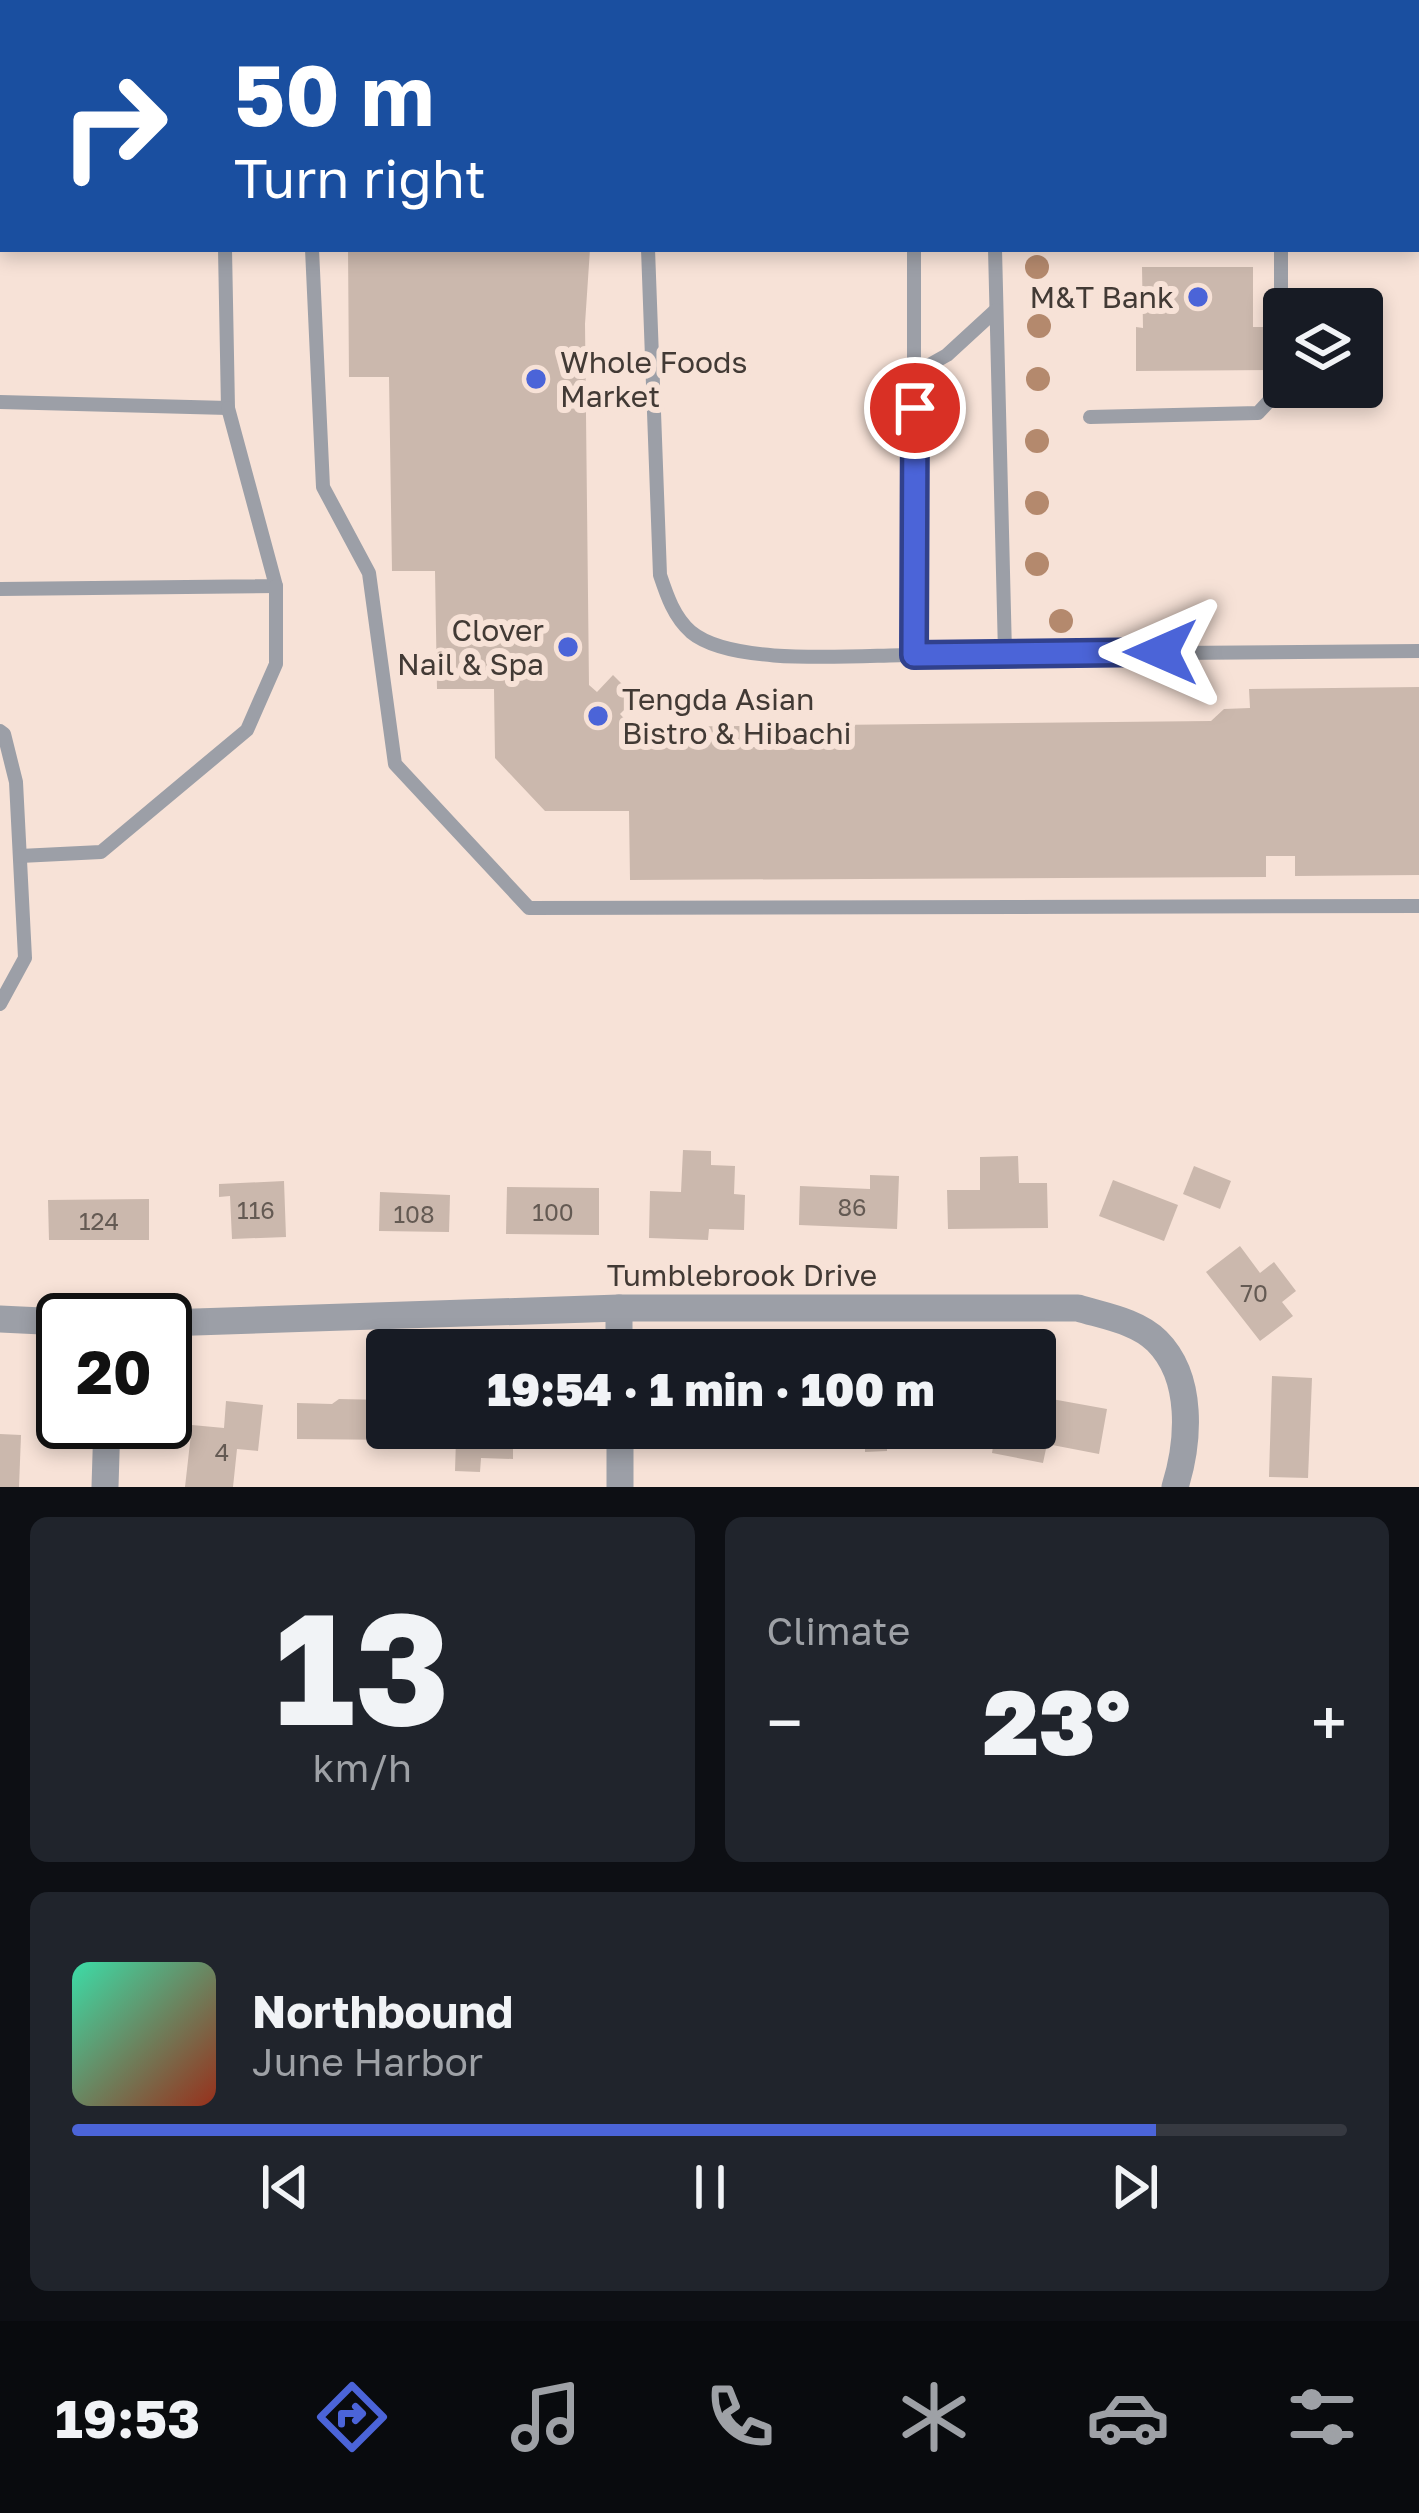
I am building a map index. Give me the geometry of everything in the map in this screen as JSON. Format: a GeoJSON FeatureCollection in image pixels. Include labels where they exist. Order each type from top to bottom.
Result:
{"type":"FeatureCollection","features":[{"type":"Feature","properties":{"kind":"street","name":"Tumblebrook Drive"},"geometry":{"type":"LineString","coordinates":[[192,1322],[619,1308],[1078,1308],[1128,1322],[1157,1341],[1177,1373],[1185,1406],[1184,1456],[1174,1487]]}},
{"type":"Feature","properties":{"kind":"street"},"geometry":{"type":"LineString","coordinates":[[619,1308],[619,1329]]}},
{"type":"Feature","properties":{"kind":"street"},"geometry":{"type":"LineString","coordinates":[[0,1318],[36,1320]]}},
{"type":"Feature","properties":{"kind":"street"},"geometry":{"type":"LineString","coordinates":[[105,1487],[106,1449]]}},
{"type":"Feature","properties":{"kind":"street"},"geometry":{"type":"LineString","coordinates":[[620,1449],[620,1487]]}},
{"type":"Feature","properties":{"kind":"lane"},"geometry":{"type":"LineString","coordinates":[[20,856],[101,852],[247,730],[275,664],[276,586],[228,408],[226,252]]}},
{"type":"Feature","properties":{"kind":"lane"},"geometry":{"type":"LineString","coordinates":[[312,252],[323,487],[369,573],[395,764],[529,908],[1419,906]]}},
{"type":"Feature","properties":{"kind":"lane"},"geometry":{"type":"LineString","coordinates":[[648,252],[660,575],[671,608],[692,633],[749,654],[1419,651]]}},
{"type":"Feature","properties":{"kind":"lane"},"geometry":{"type":"LineString","coordinates":[[914,252],[914,655]]}},
{"type":"Feature","properties":{"kind":"lane"},"geometry":{"type":"LineString","coordinates":[[995,252],[1005,653]]}},
{"type":"Feature","properties":{"kind":"lane"},"geometry":{"type":"LineString","coordinates":[[1281,252],[1281,288]]}},
{"type":"Feature","properties":{"kind":"lane"},"geometry":{"type":"LineString","coordinates":[[915,373],[947,355],[996,310]]}},
{"type":"Feature","properties":{"kind":"lane"},"geometry":{"type":"LineString","coordinates":[[0,403],[228,408]]}},
{"type":"Feature","properties":{"kind":"lane"},"geometry":{"type":"LineString","coordinates":[[1090,418],[1258,413],[1263,408]]}},
{"type":"Feature","properties":{"kind":"lane"},"geometry":{"type":"LineString","coordinates":[[0,589],[276,586]]}},
{"type":"Feature","properties":{"kind":"lane"},"geometry":{"type":"LineString","coordinates":[[0,731],[16,782],[25,958],[0,1004]]}},
{"type":"Feature","properties":{"kind":"building"},"geometry":{"type":"Polygon","coordinates":[[[348,252],[590,252],[585,324],[589,685],[597,692],[613,675],[636,698],[620,714],[632,727],[1211,721],[1224,709],[1250,708],[1249,689],[1419,687],[1419,875],[1295,876],[1295,856],[1266,856],[1266,877],[630,880],[629,811],[545,811],[495,758],[494,689],[437,689],[435,571],[392,571],[389,377],[349,377],[348,252]]]}},
{"type":"Feature","properties":{"kind":"building","name":"M&T Bank"},"geometry":{"type":"Polygon","coordinates":[[[1142,267],[1253,267],[1253,327],[1263,327],[1263,370],[1136,371],[1136,327],[1143,328],[1142,267]]]}},
{"type":"Feature","properties":{"kind":"building"},"geometry":{"type":"Polygon","coordinates":[[[683,1150],[711,1151],[711,1165],[735,1166],[734,1194],[745,1195],[744,1230],[709,1229],[708,1240],[649,1238],[650,1191],[681,1192],[683,1150]]]}},
{"type":"Feature","properties":{"kind":"building"},"geometry":{"type":"Polygon","coordinates":[[[1018,1156],[1019,1183],[1047,1183],[1048,1228],[948,1229],[947,1190],[980,1190],[980,1157],[1018,1156]]]}},
{"type":"Feature","properties":{"kind":"building"},"geometry":{"type":"Polygon","coordinates":[[[1194,1166],[1231,1181],[1220,1209],[1183,1194],[1194,1166]]]}},
{"type":"Feature","properties":{"kind":"building"},"geometry":{"type":"Polygon","coordinates":[[[870,1175],[899,1176],[897,1229],[799,1225],[800,1186],[870,1189],[870,1175]]]}},
{"type":"Feature","properties":{"kind":"building"},"geometry":{"type":"Polygon","coordinates":[[[1113,1180],[1178,1205],[1164,1241],[1099,1216],[1113,1180]]]}},
{"type":"Feature","properties":{"kind":"building"},"geometry":{"type":"Polygon","coordinates":[[[284,1181],[286,1237],[232,1239],[230,1196],[219,1197],[219,1184],[284,1181]]]}},
{"type":"Feature","properties":{"kind":"building"},"geometry":{"type":"Polygon","coordinates":[[[507,1187],[599,1188],[599,1235],[506,1234],[507,1187]]]}},
{"type":"Feature","properties":{"kind":"building"},"geometry":{"type":"Polygon","coordinates":[[[380,1192],[450,1195],[449,1232],[379,1231],[380,1192]]]}},
{"type":"Feature","properties":{"kind":"building"},"geometry":{"type":"Polygon","coordinates":[[[149,1199],[149,1240],[49,1240],[48,1200],[149,1199]]]}},
{"type":"Feature","properties":{"kind":"building"},"geometry":{"type":"Polygon","coordinates":[[[1240,1246],[1260,1273],[1274,1262],[1296,1291],[1282,1302],[1293,1316],[1260,1341],[1206,1272],[1240,1246]]]}},
{"type":"Feature","properties":{"kind":"building"},"geometry":{"type":"Polygon","coordinates":[[[1272,1376],[1312,1378],[1308,1478],[1269,1477],[1272,1376]]]}},
{"type":"Feature","properties":{"kind":"building"},"geometry":{"type":"Polygon","coordinates":[[[339,1399],[366,1400],[366,1440],[297,1439],[297,1403],[332,1404],[339,1399]]]}},
{"type":"Feature","properties":{"kind":"building"},"geometry":{"type":"Polygon","coordinates":[[[1056,1400],[1107,1409],[1099,1454],[1056,1446],[1056,1400]]]}},
{"type":"Feature","properties":{"kind":"building"},"geometry":{"type":"Polygon","coordinates":[[[226,1401],[263,1405],[258,1451],[237,1449],[233,1487],[185,1487],[192,1425],[224,1428],[226,1401]]]}},
{"type":"Feature","properties":{"kind":"building"},"geometry":{"type":"Polygon","coordinates":[[[0,1434],[21,1435],[19,1487],[0,1487],[0,1434]]]}},
{"type":"Feature","properties":{"kind":"building"},"geometry":{"type":"Polygon","coordinates":[[[456,1449],[513,1449],[513,1459],[481,1458],[480,1472],[455,1471],[456,1449]]]}},
{"type":"Feature","properties":{"kind":"building"},"geometry":{"type":"Polygon","coordinates":[[[993,1449],[1046,1449],[1043,1463],[992,1453],[993,1449]]]}},
{"type":"Feature","properties":{"kind":"place","name":"M&T Bank"},"geometry":{"type":"Point","coordinates":[1198,297]}},
{"type":"Feature","properties":{"kind":"place","name":"Whole Foods Market"},"geometry":{"type":"Point","coordinates":[536,379]}},
{"type":"Feature","properties":{"kind":"place","name":"Clover Nail & Spa"},"geometry":{"type":"Point","coordinates":[568,647]}},
{"type":"Feature","properties":{"kind":"place","name":"Tengda Asian Bistro & Hibachi"},"geometry":{"type":"Point","coordinates":[598,716]}},
{"type":"Feature","properties":{"kind":"route"},"geometry":{"type":"LineString","coordinates":[[915,408],[914,655],[1161,652]]}}]}
